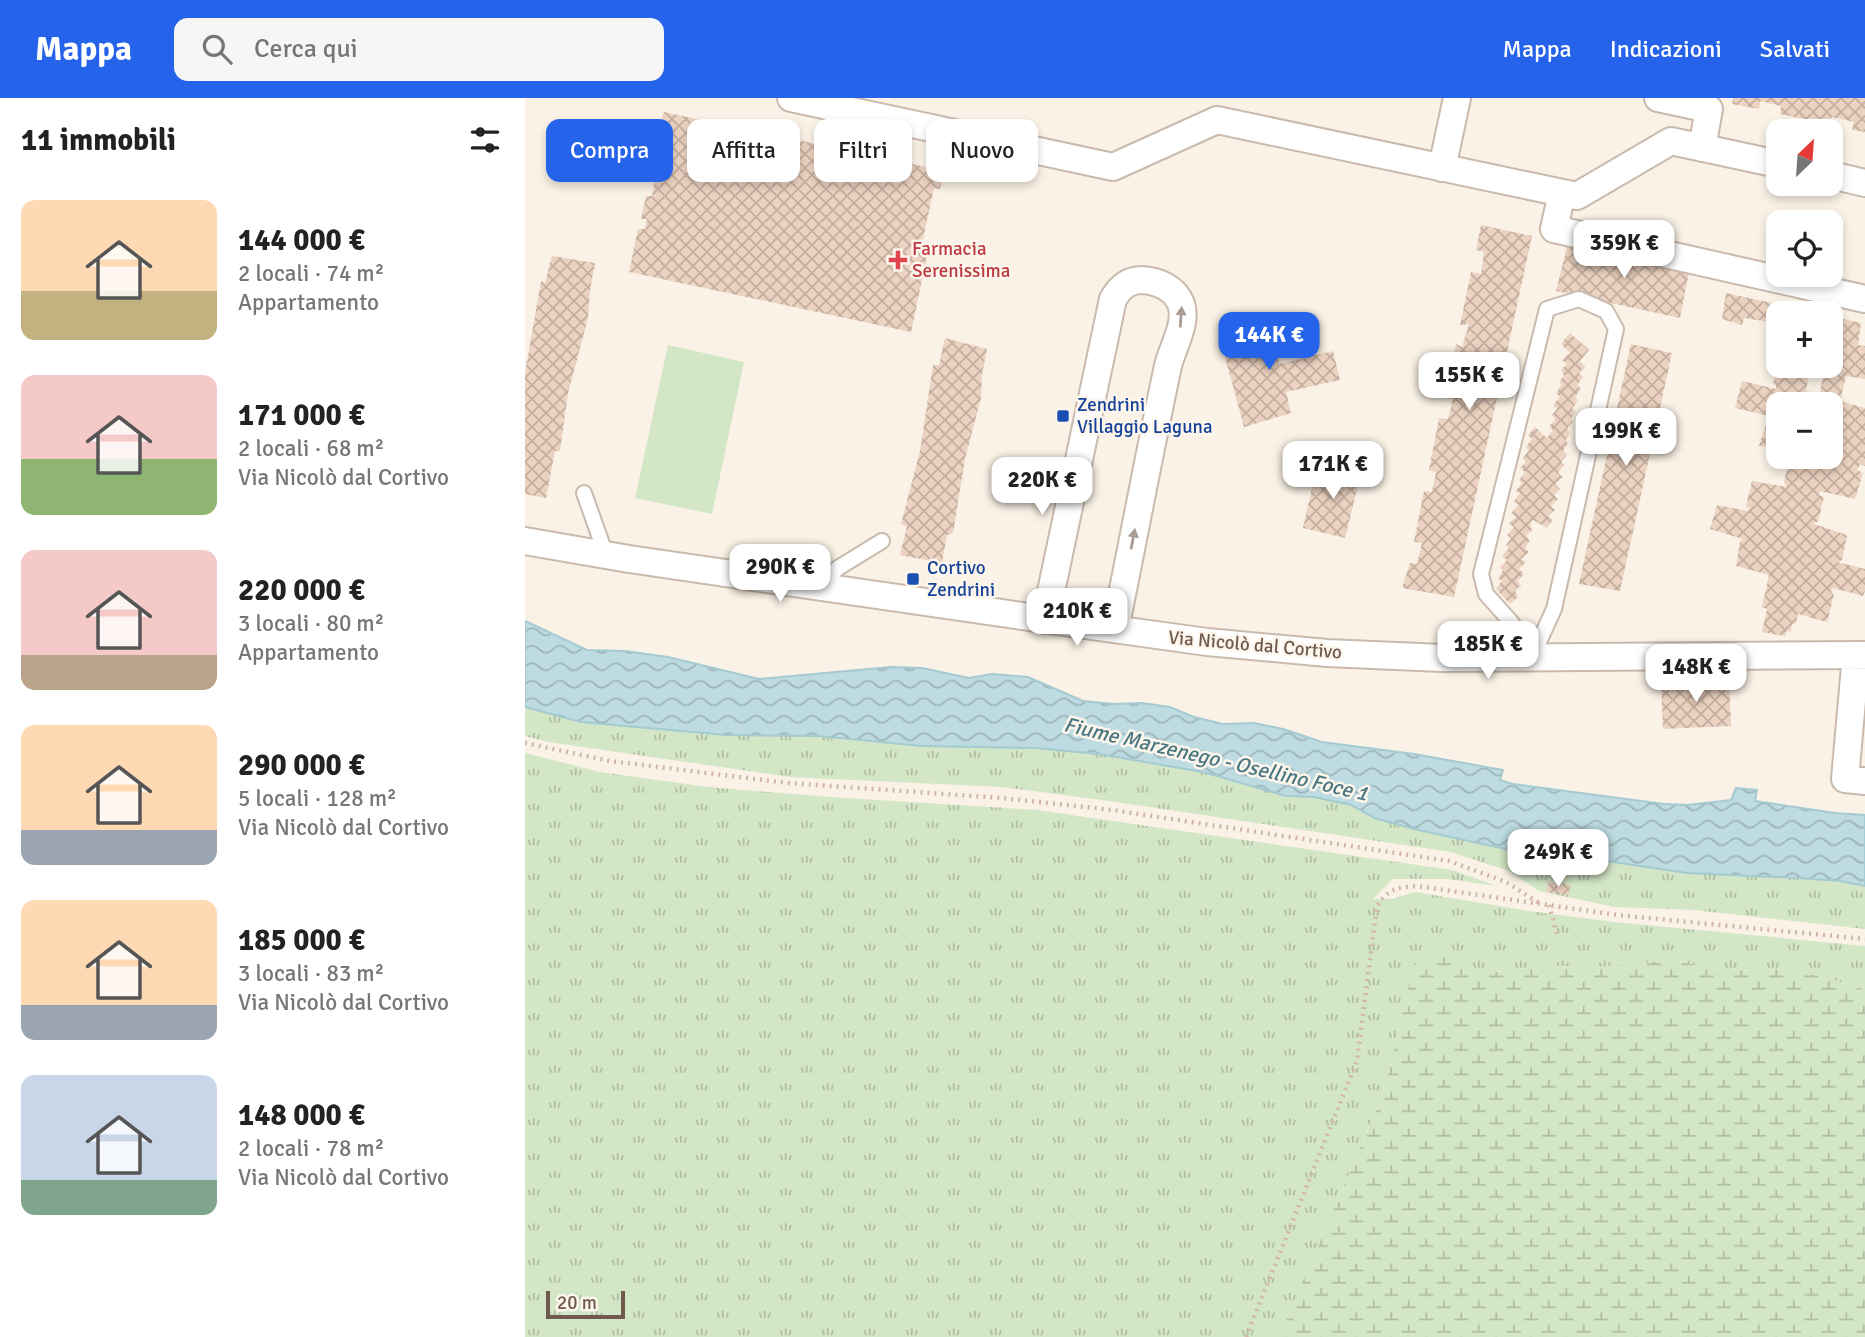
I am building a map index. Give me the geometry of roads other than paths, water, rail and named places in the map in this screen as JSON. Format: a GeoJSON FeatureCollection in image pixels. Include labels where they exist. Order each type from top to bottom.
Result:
{"type":"FeatureCollection","features":[{"type":"Feature","properties":{"kind":"street"},"geometry":{"type":"LineString","coordinates":[[791,98],[1113,167],[1217,120],[1577,197],[1671,141],[1766,161]]}},
{"type":"Feature","properties":{"kind":"street"},"geometry":{"type":"LineString","coordinates":[[1442,168],[1457,98]]}},
{"type":"Feature","properties":{"kind":"street"},"geometry":{"type":"LineString","coordinates":[[1658,98],[1709,109],[1702,148]]}},
{"type":"Feature","properties":{"kind":"street"},"geometry":{"type":"LineString","coordinates":[[1843,178],[1865,183]]}},
{"type":"Feature","properties":{"kind":"street"},"geometry":{"type":"LineString","coordinates":[[1562,193],[1554,229],[1865,299]]}},
{"type":"Feature","properties":{"kind":"street"},"geometry":{"type":"LineString","coordinates":[[1045,620],[1113,299],[1119,289],[1128,282],[1152,281],[1166,286],[1174,293],[1181,303],[1183,314],[1169,362],[1115,629]]}},
{"type":"Feature","properties":{"kind":"street","name":"Via Nicolò dal Cortivo"},"geometry":{"type":"LineString","coordinates":[[525,541],[1045,620],[1207,642],[1327,653],[1442,658],[1861,655]]}},
{"type":"Feature","properties":{"kind":"street"},"geometry":{"type":"LineString","coordinates":[[1855,780],[1861,655]]}},
{"type":"Feature","properties":{"kind":"lane"},"geometry":{"type":"LineString","coordinates":[[1579,299],[1606,311],[1616,329],[1554,609],[1532,657],[1512,623],[1486,594],[1481,574],[1548,309],[1579,299]]}},
{"type":"Feature","properties":{"kind":"lane"},"geometry":{"type":"LineString","coordinates":[[584,493],[607,555]]}},
{"type":"Feature","properties":{"kind":"lane"},"geometry":{"type":"LineString","coordinates":[[820,586],[838,568],[882,541]]}},
{"type":"Feature","properties":{"kind":"water","name":"Fiume Marzenego - Osellino Foce 1"},"geometry":{"type":"Polygon","coordinates":[[[525,621],[587,650],[625,651],[668,657],[759,679],[891,667],[922,668],[969,678],[992,674],[1028,677],[1083,701],[1170,707],[1194,717],[1223,724],[1254,723],[1322,742],[1414,754],[1503,770],[1500,780],[1513,784],[1688,805],[1731,800],[1736,788],[1757,790],[1755,801],[1865,815],[1865,886],[1840,881],[1687,873],[1580,857],[1537,856],[1414,829],[1375,818],[1351,805],[1314,797],[1286,796],[1203,772],[1099,754],[1035,748],[922,746],[819,736],[726,735],[581,722],[525,707],[525,621]]]}},
{"type":"Feature","properties":{"kind":"place","name":"Farmacia Serenissima"},"geometry":{"type":"Point","coordinates":[898,260]}},
{"type":"Feature","properties":{"kind":"place","name":"Zendrini Villaggio Laguna"},"geometry":{"type":"Point","coordinates":[1063,416]}},
{"type":"Feature","properties":{"kind":"place","name":"Cortivo Zendrini"},"geometry":{"type":"Point","coordinates":[913,579]}}]}
